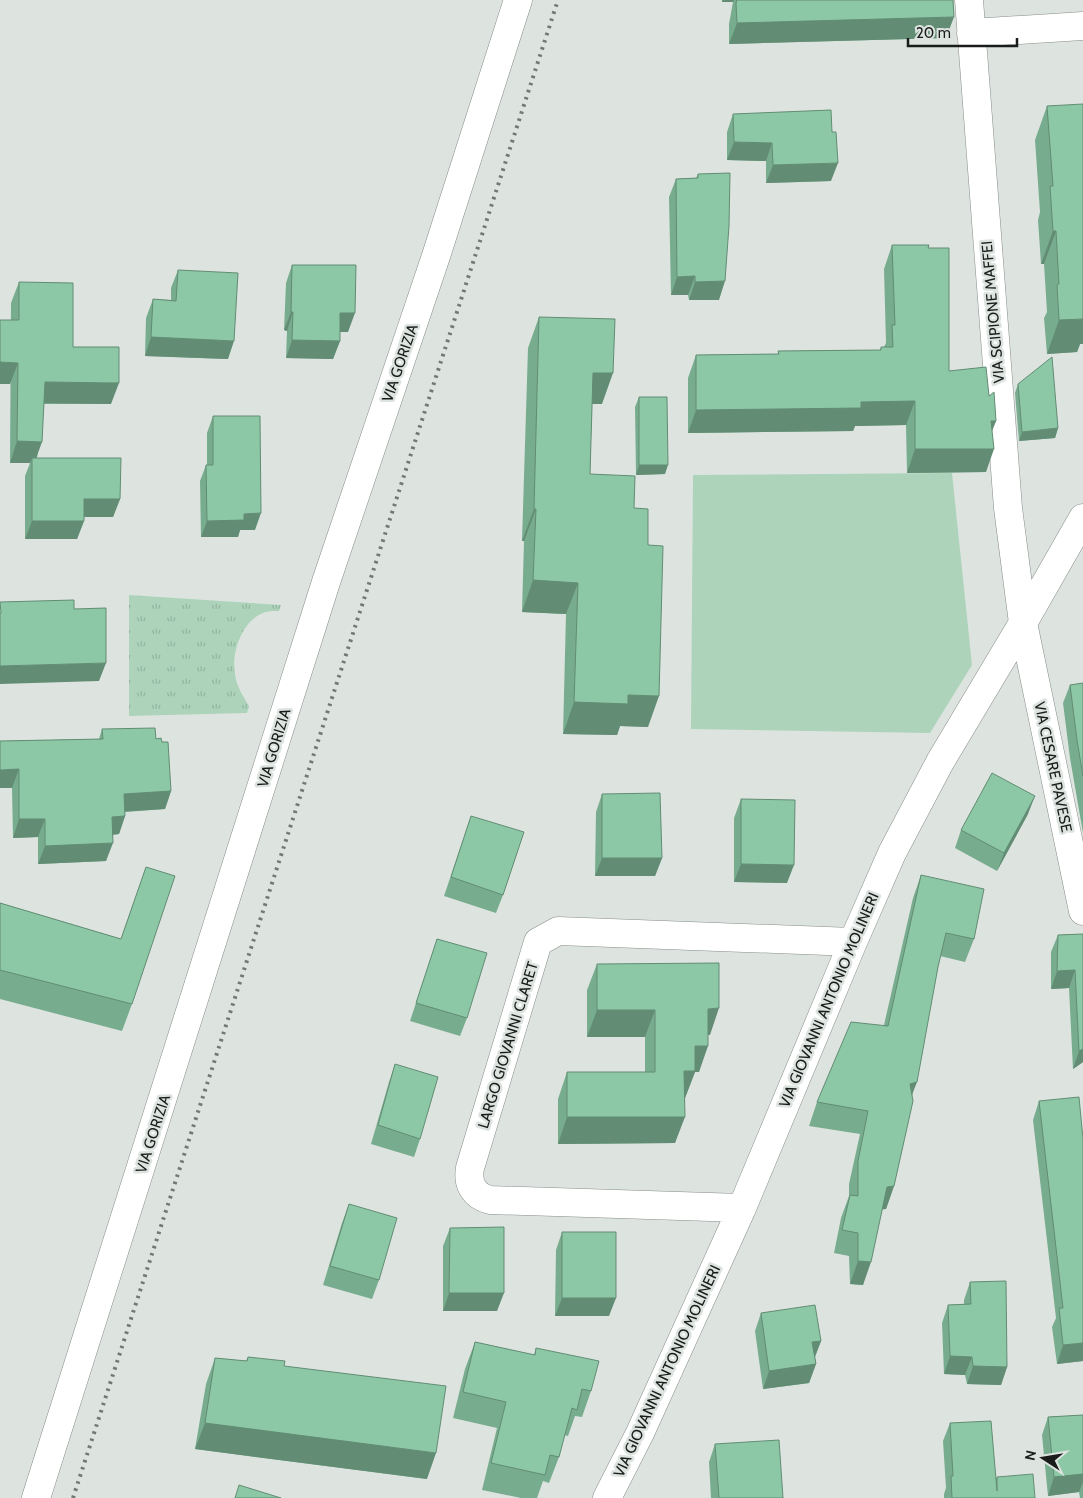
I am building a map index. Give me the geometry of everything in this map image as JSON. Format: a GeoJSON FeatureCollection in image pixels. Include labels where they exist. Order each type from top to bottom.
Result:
{"type":"FeatureCollection","features":[{"type":"Feature","properties":{"kind":"street","name":"VIA GORIZIA"},"geometry":{"type":"LineString","coordinates":[[36,1498],[326,582],[436,256],[518,0]]}},
{"type":"Feature","properties":{"kind":"street","name":"VIA SCIPIONE MAFFEI"},"geometry":{"type":"LineString","coordinates":[[969,0],[1008,498],[1023,623]]}},
{"type":"Feature","properties":{"kind":"street"},"geometry":{"type":"LineString","coordinates":[[971,33],[1083,26]]}},
{"type":"Feature","properties":{"kind":"street","name":"VIA GIOVANNI ANTONIO MOLINERI"},"geometry":{"type":"LineString","coordinates":[[607,1498],[640,1433],[742,1208],[892,853],[940,762],[1083,518]]}},
{"type":"Feature","properties":{"kind":"street","name":"VIA CESARE PAVESE"},"geometry":{"type":"LineString","coordinates":[[1023,623],[1083,911]]}},
{"type":"Feature","properties":{"kind":"street","name":"LARGO GIOVANNI CLARET"},"geometry":{"type":"LineString","coordinates":[[742,1208],[490,1200],[483,1198],[472,1189],[469,1175],[470,1168],[538,942],[558,931],[853,942]]}},
{"type":"Feature","properties":{"kind":"green space"},"geometry":{"type":"Polygon","coordinates":[[[952,473],[972,665],[930,733],[691,729],[693,475],[952,473]]]}},
{"type":"Feature","properties":{"kind":"green space"},"geometry":{"type":"Polygon","coordinates":[[[129,595],[281,605],[279,611],[265,612],[249,623],[237,648],[234,666],[240,690],[249,706],[247,713],[129,716],[129,595]]]}},
{"type":"Feature","properties":{"kind":"building"},"geometry":{"type":"Polygon","coordinates":[[[737,0],[953,0],[954,17],[737,23],[737,0]]]}},
{"type":"Feature","properties":{"kind":"building"},"geometry":{"type":"Polygon","coordinates":[[[1083,104],[1083,319],[1059,320],[1057,285],[1059,284],[1056,231],[1053,231],[1050,186],[1053,186],[1047,106],[1083,104]]]}},
{"type":"Feature","properties":{"kind":"building"},"geometry":{"type":"Polygon","coordinates":[[[831,110],[832,132],[836,132],[838,163],[773,165],[772,143],[734,142],[733,114],[831,110]]]}},
{"type":"Feature","properties":{"kind":"building"},"geometry":{"type":"Polygon","coordinates":[[[730,173],[725,281],[695,282],[695,276],[677,277],[676,179],[698,178],[698,174],[730,173]]]}},
{"type":"Feature","properties":{"kind":"building"},"geometry":{"type":"Polygon","coordinates":[[[892,245],[929,245],[928,248],[949,248],[949,371],[986,367],[989,396],[994,392],[996,421],[991,421],[994,449],[915,449],[915,401],[861,402],[861,408],[696,410],[696,355],[779,354],[778,351],[881,350],[881,347],[893,347],[892,325],[895,325],[892,245]]]}},
{"type":"Feature","properties":{"kind":"building"},"geometry":{"type":"Polygon","coordinates":[[[292,265],[356,265],[355,313],[340,313],[340,341],[292,340],[292,265]]]}},
{"type":"Feature","properties":{"kind":"building"},"geometry":{"type":"Polygon","coordinates":[[[178,270],[238,273],[234,341],[151,337],[153,299],[176,301],[178,270]]]}},
{"type":"Feature","properties":{"kind":"building"},"geometry":{"type":"Polygon","coordinates":[[[19,282],[73,283],[73,347],[119,347],[119,383],[45,382],[42,442],[17,441],[18,363],[0,362],[0,320],[19,320],[19,282]]]}},
{"type":"Feature","properties":{"kind":"building"},"geometry":{"type":"Polygon","coordinates":[[[539,317],[615,319],[613,373],[593,373],[590,474],[635,476],[634,508],[648,509],[648,545],[663,546],[659,696],[628,695],[628,704],[574,702],[578,583],[533,580],[539,317]]]}},
{"type":"Feature","properties":{"kind":"building"},"geometry":{"type":"Polygon","coordinates":[[[1052,357],[1058,428],[1022,432],[1018,384],[1052,357]]]}},
{"type":"Feature","properties":{"kind":"building"},"geometry":{"type":"Polygon","coordinates":[[[639,397],[667,397],[668,465],[639,465],[639,397]]]}},
{"type":"Feature","properties":{"kind":"building"},"geometry":{"type":"Polygon","coordinates":[[[213,416],[260,416],[261,513],[244,514],[244,520],[207,521],[206,465],[213,465],[213,416]]]}},
{"type":"Feature","properties":{"kind":"building"},"geometry":{"type":"Polygon","coordinates":[[[32,458],[121,458],[120,499],[84,499],[84,521],[32,521],[32,458]]]}},
{"type":"Feature","properties":{"kind":"building"},"geometry":{"type":"Polygon","coordinates":[[[74,600],[74,609],[106,608],[106,663],[0,666],[0,602],[74,600]]]}},
{"type":"Feature","properties":{"kind":"building"},"geometry":{"type":"Polygon","coordinates":[[[1083,683],[1083,776],[1070,685],[1083,683]]]}},
{"type":"Feature","properties":{"kind":"building"},"geometry":{"type":"Polygon","coordinates":[[[155,728],[156,739],[161,738],[162,742],[168,742],[171,791],[124,794],[125,816],[112,817],[113,843],[45,846],[45,819],[19,819],[19,769],[0,770],[0,741],[103,739],[102,729],[155,728]]]}},
{"type":"Feature","properties":{"kind":"building"},"geometry":{"type":"Polygon","coordinates":[[[992,773],[1035,796],[1004,853],[961,830],[992,773]]]}},
{"type":"Feature","properties":{"kind":"building"},"geometry":{"type":"Polygon","coordinates":[[[660,793],[662,858],[602,858],[602,794],[660,793]]]}},
{"type":"Feature","properties":{"kind":"building"},"geometry":{"type":"Polygon","coordinates":[[[741,799],[795,800],[794,865],[741,864],[741,799]]]}},
{"type":"Feature","properties":{"kind":"building"},"geometry":{"type":"Polygon","coordinates":[[[471,816],[524,832],[503,895],[451,877],[471,816]]]}},
{"type":"Feature","properties":{"kind":"building"},"geometry":{"type":"Polygon","coordinates":[[[146,867],[175,876],[132,1004],[0,970],[0,903],[121,939],[146,867]]]}},
{"type":"Feature","properties":{"kind":"building"},"geometry":{"type":"Polygon","coordinates":[[[921,875],[984,889],[974,939],[946,933],[917,1082],[910,1084],[913,1101],[894,1186],[887,1187],[871,1262],[858,1261],[858,1233],[842,1230],[850,1195],[858,1196],[858,1161],[868,1111],[817,1102],[851,1022],[888,1026],[921,875]]]}},
{"type":"Feature","properties":{"kind":"building"},"geometry":{"type":"Polygon","coordinates":[[[1083,934],[1083,1049],[1079,1051],[1075,970],[1057,971],[1058,935],[1083,934]]]}},
{"type":"Feature","properties":{"kind":"building"},"geometry":{"type":"Polygon","coordinates":[[[437,939],[487,953],[467,1018],[416,1003],[437,939]]]}},
{"type":"Feature","properties":{"kind":"building"},"geometry":{"type":"Polygon","coordinates":[[[719,963],[719,1008],[708,1009],[708,1046],[695,1046],[695,1071],[684,1071],[685,1117],[567,1117],[567,1072],[655,1072],[655,1010],[597,1010],[597,964],[719,963]]]}},
{"type":"Feature","properties":{"kind":"building"},"geometry":{"type":"Polygon","coordinates":[[[395,1064],[438,1077],[420,1139],[378,1125],[395,1064]]]}},
{"type":"Feature","properties":{"kind":"building"},"geometry":{"type":"Polygon","coordinates":[[[1079,1097],[1083,1139],[1083,1343],[1063,1345],[1059,1308],[1063,1308],[1039,1101],[1079,1097]]]}},
{"type":"Feature","properties":{"kind":"building"},"geometry":{"type":"Polygon","coordinates":[[[349,1204],[397,1218],[379,1280],[330,1266],[349,1204]]]}},
{"type":"Feature","properties":{"kind":"building"},"geometry":{"type":"Polygon","coordinates":[[[504,1227],[504,1293],[449,1293],[450,1228],[504,1227]]]}},
{"type":"Feature","properties":{"kind":"building"},"geometry":{"type":"Polygon","coordinates":[[[562,1232],[616,1232],[616,1298],[562,1298],[562,1232]]]}},
{"type":"Feature","properties":{"kind":"building"},"geometry":{"type":"Polygon","coordinates":[[[1006,1281],[1007,1367],[973,1366],[972,1357],[950,1356],[948,1305],[971,1304],[970,1282],[1006,1281]]]}},
{"type":"Feature","properties":{"kind":"building"},"geometry":{"type":"Polygon","coordinates":[[[815,1305],[821,1341],[812,1342],[816,1364],[769,1371],[761,1313],[815,1305]]]}},
{"type":"Feature","properties":{"kind":"building"},"geometry":{"type":"Polygon","coordinates":[[[475,1342],[535,1355],[536,1348],[599,1361],[591,1391],[582,1389],[577,1410],[572,1408],[559,1457],[550,1455],[545,1475],[491,1463],[506,1402],[463,1392],[475,1342]]]}},
{"type":"Feature","properties":{"kind":"building"},"geometry":{"type":"Polygon","coordinates":[[[248,1357],[285,1361],[284,1366],[446,1386],[436,1453],[205,1423],[215,1358],[247,1361],[248,1357]]]}},
{"type":"Feature","properties":{"kind":"building"},"geometry":{"type":"Polygon","coordinates":[[[1083,1415],[1083,1474],[1054,1477],[1048,1417],[1083,1415]]]}},
{"type":"Feature","properties":{"kind":"building"},"geometry":{"type":"Polygon","coordinates":[[[991,1421],[997,1491],[997,1477],[1033,1474],[1035,1498],[952,1498],[951,1476],[953,1476],[950,1423],[991,1421]]]}},
{"type":"Feature","properties":{"kind":"building"},"geometry":{"type":"Polygon","coordinates":[[[779,1440],[783,1498],[719,1498],[715,1444],[779,1440]]]}},
{"type":"Feature","properties":{"kind":"building"},"geometry":{"type":"Polygon","coordinates":[[[239,1485],[281,1498],[235,1498],[239,1485]]]}},
{"type":"Feature","properties":{"kind":"railway"},"geometry":{"type":"LineString","coordinates":[[73,1498],[558,0]]}}]}
